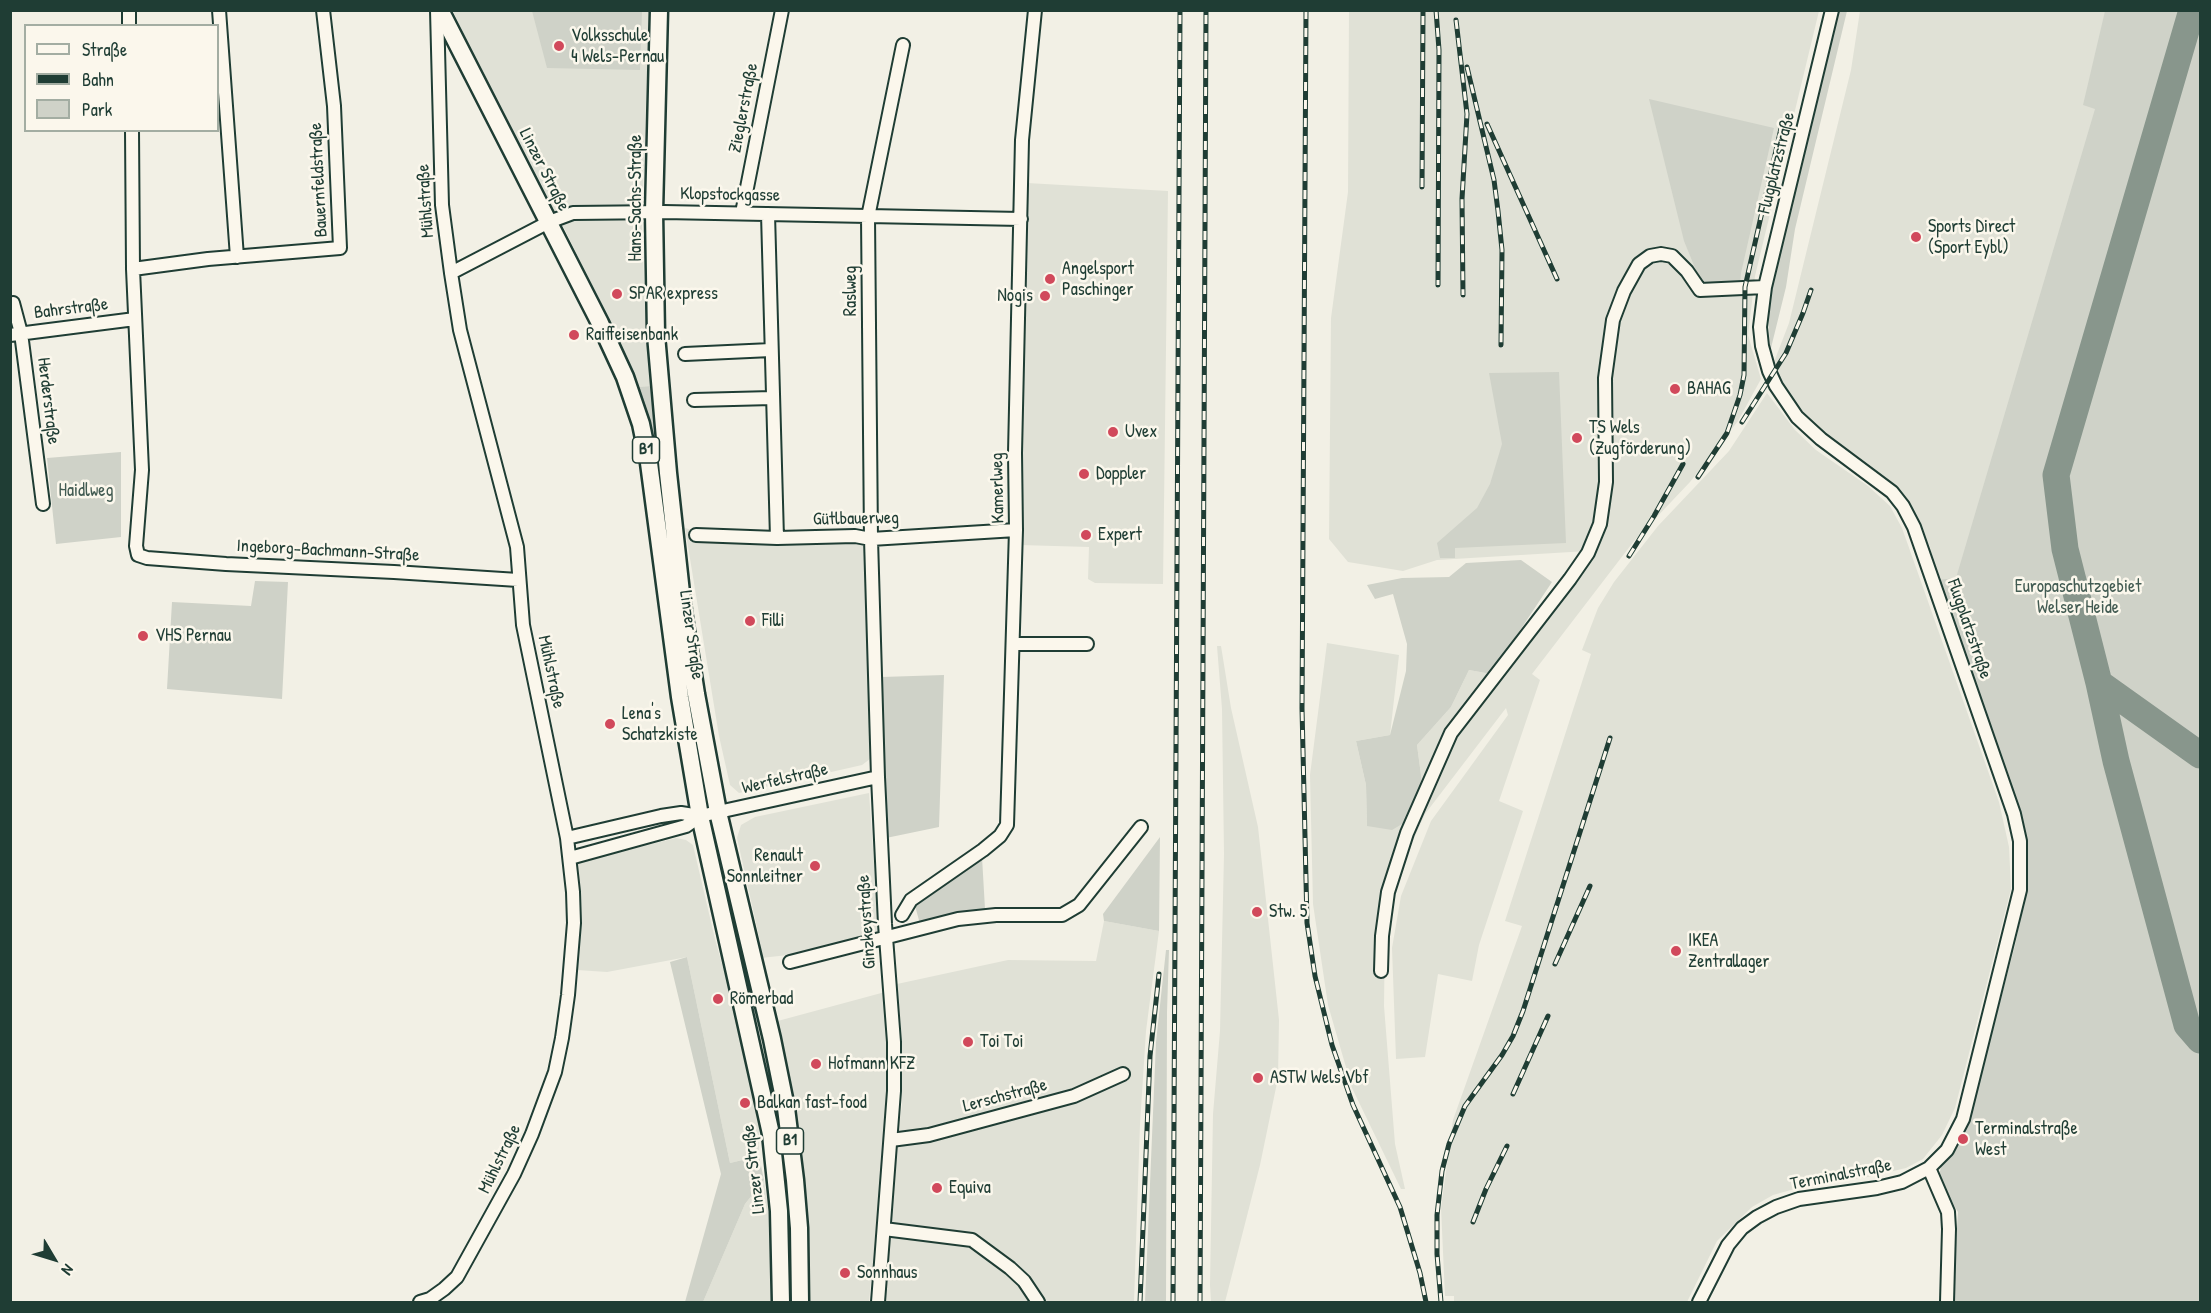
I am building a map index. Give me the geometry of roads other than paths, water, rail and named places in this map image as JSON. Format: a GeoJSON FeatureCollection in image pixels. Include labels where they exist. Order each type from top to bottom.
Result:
{"type":"FeatureCollection","features":[{"type":"Feature","properties":{"kind":"main road","name":"Linzer Straße"},"geometry":{"type":"LineString","coordinates":[[438,10],[600,323],[625,377],[641,424],[649,463],[680,697],[700,816],[771,1134],[779,1211],[781,1302]]}},
{"type":"Feature","properties":{"kind":"main road","name":"Hans-Sachs-Straße"},"geometry":{"type":"LineString","coordinates":[[659,10],[654,212],[659,387]]}},
{"type":"Feature","properties":{"kind":"main road","name":"Linzer Straße"},"geometry":{"type":"LineString","coordinates":[[659,387],[683,610],[696,694],[718,812],[772,1039],[786,1108],[799,1228],[800,1302]]}},
{"type":"Feature","properties":{"kind":"street"},"geometry":{"type":"LineString","coordinates":[[219,10],[237,256]]}},
{"type":"Feature","properties":{"kind":"street","name":"Bauernfeldstraße"},"geometry":{"type":"LineString","coordinates":[[133,269],[237,256],[340,248],[333,106],[323,10]]}},
{"type":"Feature","properties":{"kind":"street","name":"Mühlstraße"},"geometry":{"type":"LineString","coordinates":[[420,1302],[430,1299],[444,1289],[457,1277],[468,1261],[514,1174],[544,1104],[555,1072],[562,1038],[574,923],[567,838],[525,642],[517,547],[460,330],[451,273],[442,205],[438,10]]}},
{"type":"Feature","properties":{"kind":"street","name":"Zieglerstraße"},"geometry":{"type":"LineString","coordinates":[[742,213],[782,10]]}},
{"type":"Feature","properties":{"kind":"street","name":"Kamerlweg"},"geometry":{"type":"LineString","coordinates":[[902,915],[911,900],[983,850],[1000,836],[1007,825],[1025,102],[1035,10]]}},
{"type":"Feature","properties":{"kind":"street","name":"Flugplatzstraße"},"geometry":{"type":"LineString","coordinates":[[1832,10],[1765,287],[1760,327],[1762,346],[1769,371],[1787,405],[1821,439],[1892,492],[1903,506],[1914,527],[2014,814],[2020,841],[2021,873],[2016,913],[1966,1108],[1954,1140],[1929,1168]]}},
{"type":"Feature","properties":{"kind":"street","name":"Raslweg"},"geometry":{"type":"LineString","coordinates":[[871,539],[868,217],[903,45]]}},
{"type":"Feature","properties":{"kind":"street"},"geometry":{"type":"LineString","coordinates":[[132,132],[135,319]]}},
{"type":"Feature","properties":{"kind":"street","name":"Klopstockgasse"},"geometry":{"type":"LineString","coordinates":[[451,273],[549,222],[573,213],[742,213],[1021,219]]}},
{"type":"Feature","properties":{"kind":"street"},"geometry":{"type":"LineString","coordinates":[[768,214],[777,538]]}},
{"type":"Feature","properties":{"kind":"street"},"geometry":{"type":"LineString","coordinates":[[1381,971],[1382,936],[1388,891],[1407,833],[1451,733],[1570,579],[1588,553],[1600,524],[1606,482],[1605,378],[1613,320],[1624,291],[1639,264],[1650,256],[1661,254],[1672,256],[1687,271],[1700,290],[1765,287]]}},
{"type":"Feature","properties":{"kind":"street","name":"Herderstraße"},"geometry":{"type":"LineString","coordinates":[[13,303],[43,504]]}},
{"type":"Feature","properties":{"kind":"street","name":"Bahrstraße"},"geometry":{"type":"LineString","coordinates":[[16,334],[135,319]]}},
{"type":"Feature","properties":{"kind":"street","name":"Ingeborg-Bachmann-Straße"},"geometry":{"type":"LineString","coordinates":[[135,319],[142,470],[136,546],[138,555],[147,558],[226,564],[518,580]]}},
{"type":"Feature","properties":{"kind":"street"},"geometry":{"type":"LineString","coordinates":[[685,354],[771,350]]}},
{"type":"Feature","properties":{"kind":"street"},"geometry":{"type":"LineString","coordinates":[[694,400],[772,398]]}},
{"type":"Feature","properties":{"kind":"street","name":"Gütlbauerweg"},"geometry":{"type":"LineString","coordinates":[[696,535],[777,538],[855,536],[871,539],[1016,530]]}},
{"type":"Feature","properties":{"kind":"street","name":"Ginzkeystraße"},"geometry":{"type":"LineString","coordinates":[[871,539],[878,777],[894,1042],[891,1140],[878,1302]]}},
{"type":"Feature","properties":{"kind":"street"},"geometry":{"type":"LineString","coordinates":[[1013,644],[1087,644]]}},
{"type":"Feature","properties":{"kind":"street","name":"Werfelstraße"},"geometry":{"type":"LineString","coordinates":[[567,838],[681,813],[700,816],[878,777]]}},
{"type":"Feature","properties":{"kind":"street","name":"Werfelstraße"},"geometry":{"type":"LineString","coordinates":[[570,858],[686,826],[700,816]]}},
{"type":"Feature","properties":{"kind":"street"},"geometry":{"type":"LineString","coordinates":[[790,962],[958,919],[981,916],[1062,915],[1079,905],[1141,827]]}},
{"type":"Feature","properties":{"kind":"street","name":"Lerschstraße"},"geometry":{"type":"LineString","coordinates":[[891,1140],[929,1135],[1074,1096],[1123,1074]]}},
{"type":"Feature","properties":{"kind":"street"},"geometry":{"type":"LineString","coordinates":[[1929,1168],[1948,1212],[1950,1229],[1947,1302]]}},
{"type":"Feature","properties":{"kind":"street","name":"Terminalstraße"},"geometry":{"type":"LineString","coordinates":[[1699,1302],[1728,1245],[1742,1228],[1757,1217],[1799,1199],[1877,1188],[1902,1182],[1929,1168]]}},
{"type":"Feature","properties":{"kind":"street"},"geometry":{"type":"LineString","coordinates":[[884,1229],[972,1240],[1011,1268],[1024,1281],[1038,1302]]}},
{"type":"Feature","properties":{"kind":"railway"},"geometry":{"type":"LineString","coordinates":[[1173,1302],[1180,10]]}},
{"type":"Feature","properties":{"kind":"railway"},"geometry":{"type":"LineString","coordinates":[[1200,1302],[1206,10]]}},
{"type":"Feature","properties":{"kind":"railway"},"geometry":{"type":"LineString","coordinates":[[1306,10],[1302,708],[1307,923],[1315,976],[1332,1045],[1353,1105],[1400,1207],[1420,1273],[1426,1302]]}},
{"type":"Feature","properties":{"kind":"railway"},"geometry":{"type":"LineString","coordinates":[[1422,187],[1423,10]]}},
{"type":"Feature","properties":{"kind":"railway"},"geometry":{"type":"LineString","coordinates":[[1436,10],[1439,50],[1438,285]]}},
{"type":"Feature","properties":{"kind":"railway"},"geometry":{"type":"LineString","coordinates":[[1456,20],[1467,114],[1462,199],[1463,295]]}},
{"type":"Feature","properties":{"kind":"railway"},"geometry":{"type":"LineString","coordinates":[[1467,67],[1494,180],[1498,211],[1502,250],[1501,345]]}},
{"type":"Feature","properties":{"kind":"railway"},"geometry":{"type":"LineString","coordinates":[[1487,124],[1557,279]]}},
{"type":"Feature","properties":{"kind":"railway"},"geometry":{"type":"LineString","coordinates":[[1698,477],[1727,433],[1740,395],[1744,375],[1745,287],[1782,124]]}},
{"type":"Feature","properties":{"kind":"railway"},"geometry":{"type":"LineString","coordinates":[[1742,422],[1786,353],[1811,290]]}},
{"type":"Feature","properties":{"kind":"railway"},"geometry":{"type":"LineString","coordinates":[[1629,556],[1683,464]]}},
{"type":"Feature","properties":{"kind":"railway"},"geometry":{"type":"LineString","coordinates":[[1441,1302],[1437,1215],[1442,1171],[1449,1144],[1465,1106],[1502,1055],[1523,1011],[1610,738]]}},
{"type":"Feature","properties":{"kind":"railway"},"geometry":{"type":"LineString","coordinates":[[1555,964],[1590,886]]}},
{"type":"Feature","properties":{"kind":"railway"},"geometry":{"type":"LineString","coordinates":[[1140,1302],[1150,1056],[1159,974]]}},
{"type":"Feature","properties":{"kind":"railway"},"geometry":{"type":"LineString","coordinates":[[1513,1094],[1548,1016]]}},
{"type":"Feature","properties":{"kind":"railway"},"geometry":{"type":"LineString","coordinates":[[1473,1222],[1507,1146]]}},
{"type":"Feature","properties":{"kind":"place","name":"Volksschule 4 Wels-Pernau"},"geometry":{"type":"Point","coordinates":[559,46]}},
{"type":"Feature","properties":{"kind":"place","name":"Sports Direct (Sport Eybl)"},"geometry":{"type":"Point","coordinates":[1916,237]}},
{"type":"Feature","properties":{"kind":"place","name":"Angelsport Paschinger"},"geometry":{"type":"Point","coordinates":[1050,279]}},
{"type":"Feature","properties":{"kind":"place","name":"SPAR express"},"geometry":{"type":"Point","coordinates":[617,294]}},
{"type":"Feature","properties":{"kind":"place","name":"Nogis"},"geometry":{"type":"Point","coordinates":[1045,296]}},
{"type":"Feature","properties":{"kind":"place","name":"Raiffeisenbank"},"geometry":{"type":"Point","coordinates":[574,335]}},
{"type":"Feature","properties":{"kind":"place","name":"BAHAG"},"geometry":{"type":"Point","coordinates":[1675,389]}},
{"type":"Feature","properties":{"kind":"place","name":"Uvex"},"geometry":{"type":"Point","coordinates":[1113,432]}},
{"type":"Feature","properties":{"kind":"place","name":"TS Wels (Zugförderung)"},"geometry":{"type":"Point","coordinates":[1577,438]}},
{"type":"Feature","properties":{"kind":"place","name":"Doppler"},"geometry":{"type":"Point","coordinates":[1084,474]}},
{"type":"Feature","properties":{"kind":"place","name":"Expert"},"geometry":{"type":"Point","coordinates":[1086,535]}},
{"type":"Feature","properties":{"kind":"place","name":"Filli"},"geometry":{"type":"Point","coordinates":[750,621]}},
{"type":"Feature","properties":{"kind":"place","name":"VHS Pernau"},"geometry":{"type":"Point","coordinates":[143,636]}},
{"type":"Feature","properties":{"kind":"place","name":"Lena's Schatzkiste"},"geometry":{"type":"Point","coordinates":[610,724]}},
{"type":"Feature","properties":{"kind":"place","name":"Renault Sonnleitner"},"geometry":{"type":"Point","coordinates":[815,866]}},
{"type":"Feature","properties":{"kind":"place","name":"Stw. 5"},"geometry":{"type":"Point","coordinates":[1257,912]}},
{"type":"Feature","properties":{"kind":"place","name":"IKEA Zentrallager"},"geometry":{"type":"Point","coordinates":[1676,951]}},
{"type":"Feature","properties":{"kind":"place","name":"Römerbad"},"geometry":{"type":"Point","coordinates":[718,999]}},
{"type":"Feature","properties":{"kind":"place","name":"Toi Toi"},"geometry":{"type":"Point","coordinates":[968,1042]}},
{"type":"Feature","properties":{"kind":"place","name":"Hofmann KFZ"},"geometry":{"type":"Point","coordinates":[816,1064]}},
{"type":"Feature","properties":{"kind":"place","name":"ASTW Wels Vbf"},"geometry":{"type":"Point","coordinates":[1258,1078]}},
{"type":"Feature","properties":{"kind":"place","name":"Balkan fast-food"},"geometry":{"type":"Point","coordinates":[745,1103]}},
{"type":"Feature","properties":{"kind":"place","name":"Terminalstraße West"},"geometry":{"type":"Point","coordinates":[1963,1139]}},
{"type":"Feature","properties":{"kind":"place","name":"Equiva"},"geometry":{"type":"Point","coordinates":[937,1188]}},
{"type":"Feature","properties":{"kind":"place","name":"Sonnhaus"},"geometry":{"type":"Point","coordinates":[845,1273]}},
{"type":"Feature","properties":{"kind":"park label","name":"Haidlweg"},"geometry":{"type":"Point","coordinates":[86,491]}},
{"type":"Feature","properties":{"kind":"park label","name":"Europaschutzgebiet Welser Heide"},"geometry":{"type":"Point","coordinates":[2078,597]}}]}
